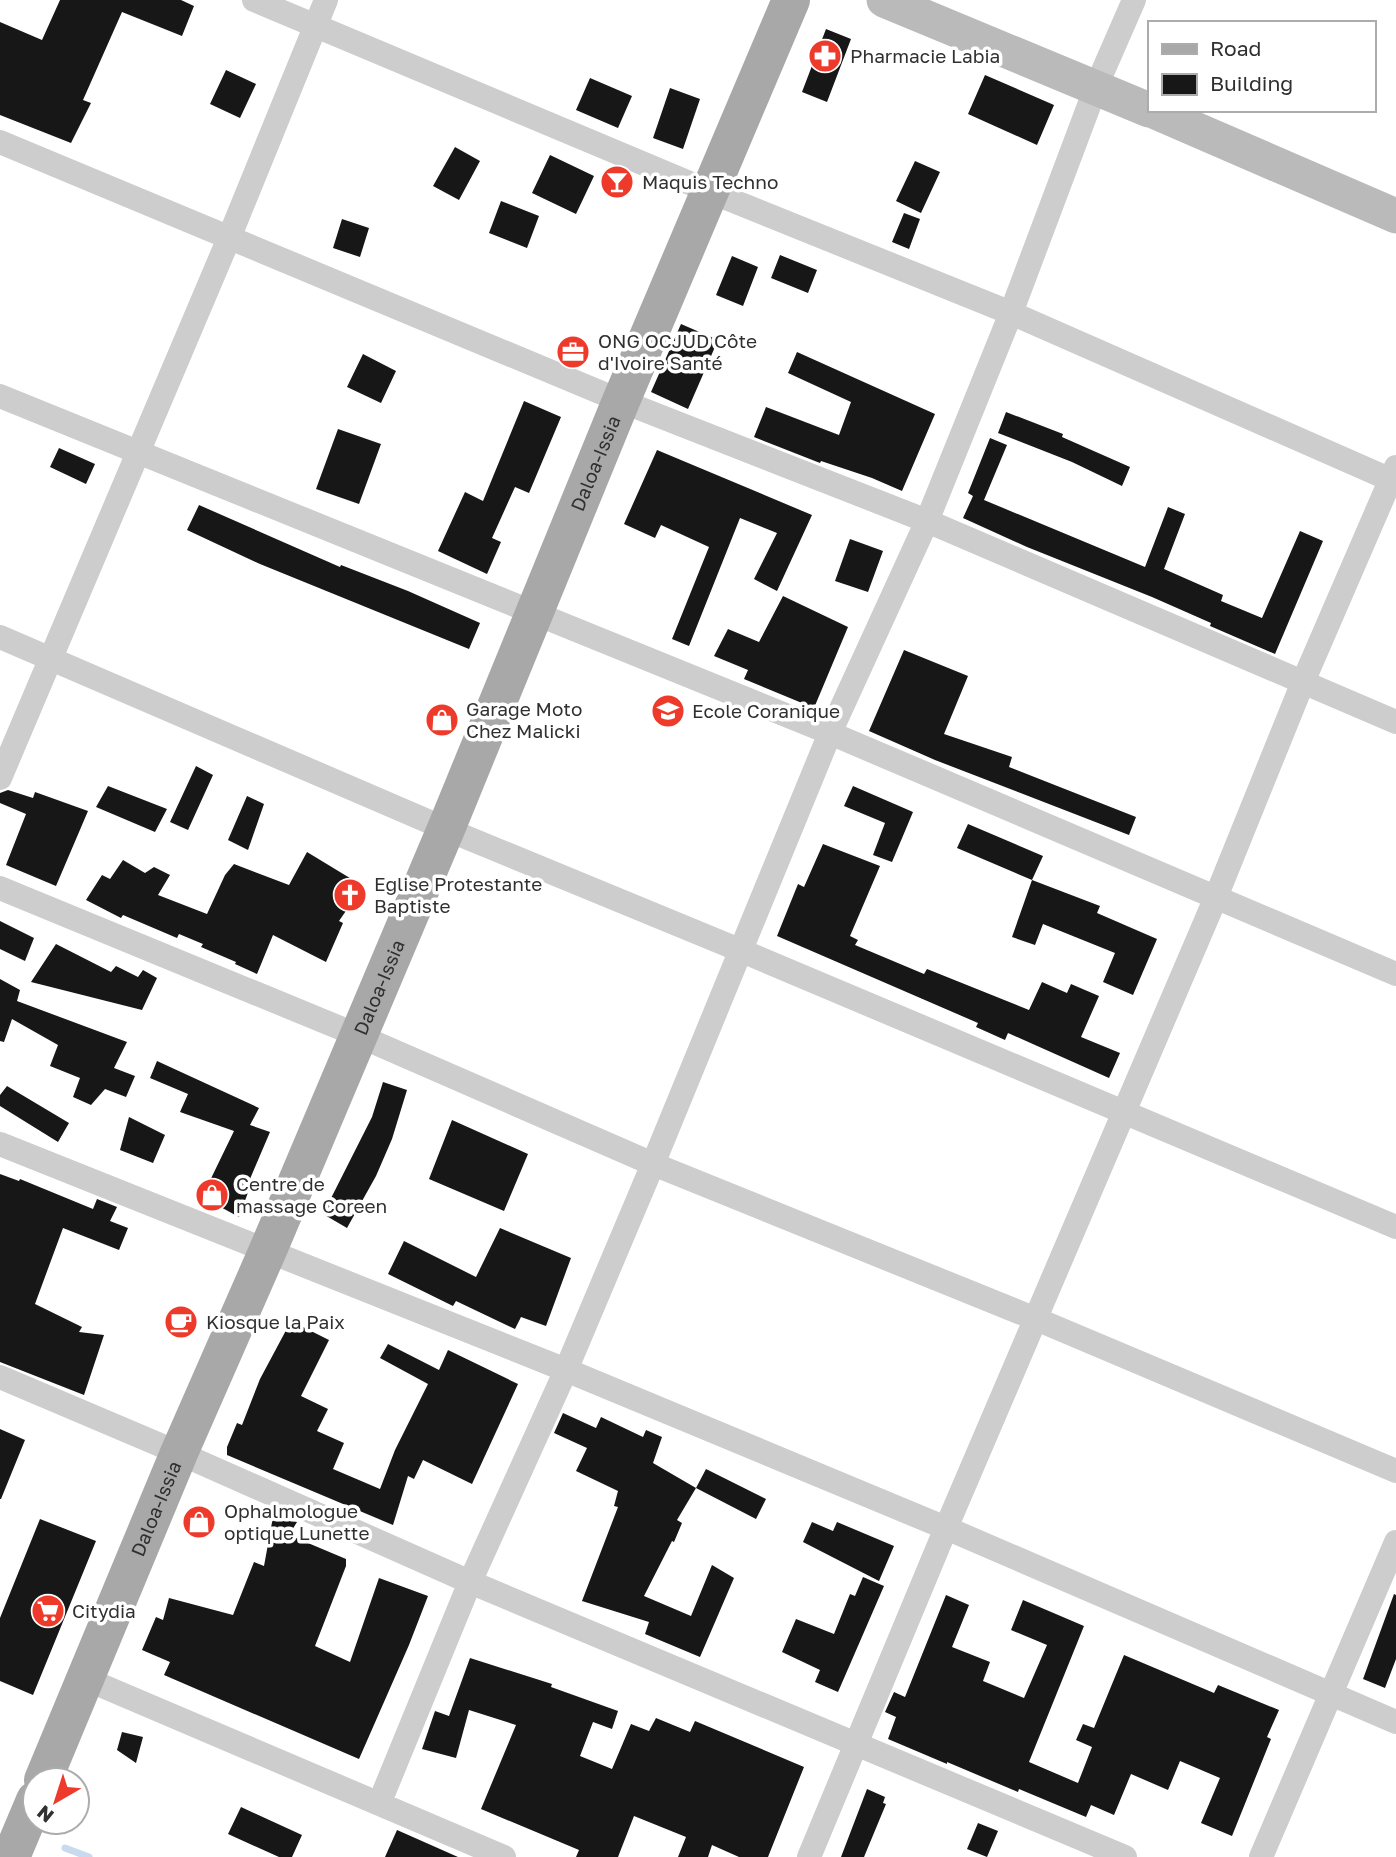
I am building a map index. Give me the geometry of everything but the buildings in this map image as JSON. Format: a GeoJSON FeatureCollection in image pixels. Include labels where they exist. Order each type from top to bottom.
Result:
{"type":"FeatureCollection","features":[{"type":"Feature","properties":{"kind":"main road","name":"Daloa-Issia"},"geometry":{"type":"LineString","coordinates":[[49,1766],[179,1453],[446,829],[621,401],[791,0]]}},
{"type":"Feature","properties":{"kind":"main road"},"geometry":{"type":"LineString","coordinates":[[11,1857],[21,1833]]}},
{"type":"Feature","properties":{"kind":"street"},"geometry":{"type":"LineString","coordinates":[[254,0],[1011,313],[1394,476],[1303,682],[1216,897],[946,1528],[809,1857]]}},
{"type":"Feature","properties":{"kind":"street"},"geometry":{"type":"LineString","coordinates":[[0,778],[229,238],[326,0]]}},
{"type":"Feature","properties":{"kind":"street"},"geometry":{"type":"LineString","coordinates":[[884,0],[1148,109]]}},
{"type":"Feature","properties":{"kind":"street"},"geometry":{"type":"LineString","coordinates":[[379,1804],[470,1582],[566,1370],[743,951],[830,733],[927,521],[1011,313],[1096,87],[1134,0]]}},
{"type":"Feature","properties":{"kind":"street"},"geometry":{"type":"LineString","coordinates":[[1155,112],[1396,216]]}},
{"type":"Feature","properties":{"kind":"street"},"geometry":{"type":"LineString","coordinates":[[0,142],[621,401],[927,521],[1396,722]]}},
{"type":"Feature","properties":{"kind":"street"},"geometry":{"type":"LineString","coordinates":[[0,396],[830,733],[1396,974]]}},
{"type":"Feature","properties":{"kind":"street"},"geometry":{"type":"LineString","coordinates":[[0,637],[446,829],[743,951],[1396,1227]]}},
{"type":"Feature","properties":{"kind":"street"},"geometry":{"type":"LineString","coordinates":[[0,888],[357,1035],[653,1164],[1036,1319],[1396,1471]]}},
{"type":"Feature","properties":{"kind":"street"},"geometry":{"type":"LineString","coordinates":[[0,1144],[566,1370],[946,1528],[1396,1722]]}},
{"type":"Feature","properties":{"kind":"street"},"geometry":{"type":"LineString","coordinates":[[0,1377],[470,1582],[1125,1857]]}},
{"type":"Feature","properties":{"kind":"street"},"geometry":{"type":"LineString","coordinates":[[1261,1857],[1396,1542]]}},
{"type":"Feature","properties":{"kind":"street"},"geometry":{"type":"LineString","coordinates":[[86,1679],[504,1857]]}},
{"type":"Feature","properties":{"kind":"waterway"},"geometry":{"type":"LineString","coordinates":[[65,1848],[89,1857]]}},
{"type":"Feature","properties":{"kind":"place","name":"Pharmacie Labia"},"geometry":{"type":"Point","coordinates":[825,56]}},
{"type":"Feature","properties":{"kind":"place","name":"Maquis Techno"},"geometry":{"type":"Point","coordinates":[617,182]}},
{"type":"Feature","properties":{"kind":"place","name":"ONG OCJUD Côte d'Ivoire Santé"},"geometry":{"type":"Point","coordinates":[573,352]}},
{"type":"Feature","properties":{"kind":"place","name":"Ecole Coranique"},"geometry":{"type":"Point","coordinates":[668,711]}},
{"type":"Feature","properties":{"kind":"place","name":"Garage Moto Chez Malicki"},"geometry":{"type":"Point","coordinates":[442,720]}},
{"type":"Feature","properties":{"kind":"place","name":"Eglise Protestante Baptiste"},"geometry":{"type":"Point","coordinates":[350,895]}},
{"type":"Feature","properties":{"kind":"place","name":"Centre de massage Coreen"},"geometry":{"type":"Point","coordinates":[212,1195]}},
{"type":"Feature","properties":{"kind":"place","name":"Kiosque la Paix"},"geometry":{"type":"Point","coordinates":[181,1322]}},
{"type":"Feature","properties":{"kind":"place","name":"Ophalmologue optique Lunette"},"geometry":{"type":"Point","coordinates":[199,1522]}},
{"type":"Feature","properties":{"kind":"place","name":"Citydia"},"geometry":{"type":"Point","coordinates":[48,1611]}}]}
